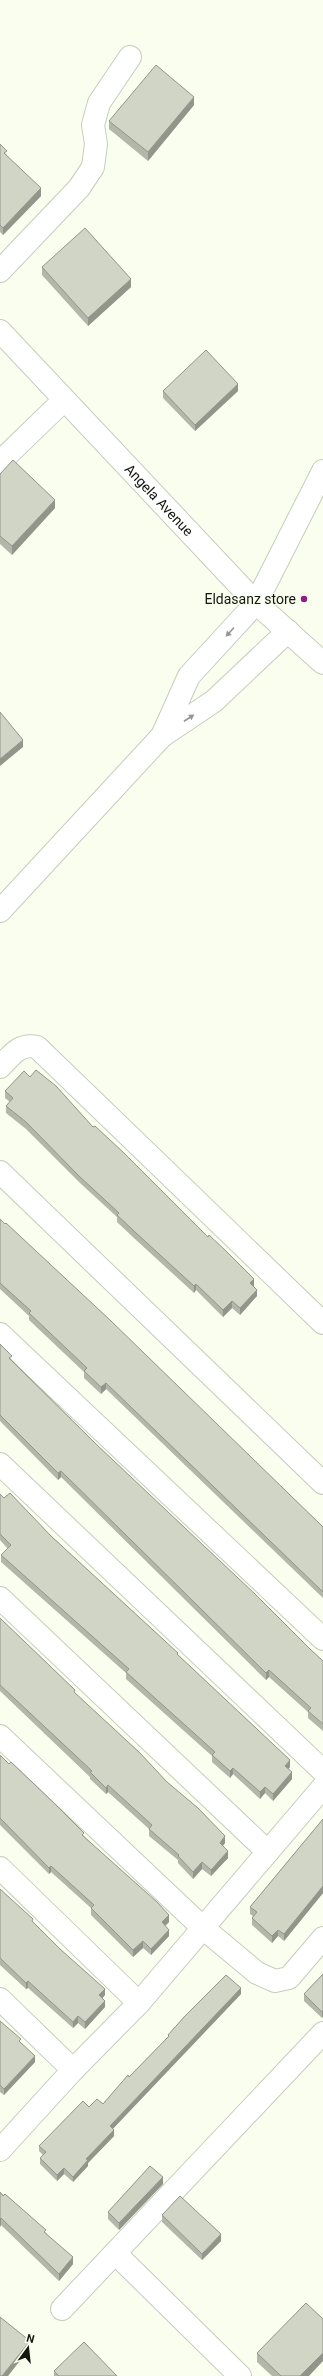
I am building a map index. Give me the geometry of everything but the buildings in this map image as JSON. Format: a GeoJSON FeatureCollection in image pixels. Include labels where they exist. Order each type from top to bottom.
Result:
{"type":"FeatureCollection","features":[{"type":"Feature","properties":{"kind":"street"},"geometry":{"type":"LineString","coordinates":[[0,271],[79,188],[93,167],[96,144],[93,125],[99,103],[130,57]]}},
{"type":"Feature","properties":{"kind":"street","name":"Angela Avenue"},"geometry":{"type":"LineString","coordinates":[[0,331],[256,603],[323,663]]}},
{"type":"Feature","properties":{"kind":"street"},"geometry":{"type":"LineString","coordinates":[[0,462],[64,400]]}},
{"type":"Feature","properties":{"kind":"street"},"geometry":{"type":"LineString","coordinates":[[162,736],[190,676],[256,603],[323,471]]}},
{"type":"Feature","properties":{"kind":"street"},"geometry":{"type":"LineString","coordinates":[[0,911],[162,736],[214,701],[288,631]]}},
{"type":"Feature","properties":{"kind":"street"},"geometry":{"type":"LineString","coordinates":[[0,1067],[19,1048],[28,1045],[37,1047],[323,1323]]}},
{"type":"Feature","properties":{"kind":"street"},"geometry":{"type":"LineString","coordinates":[[0,1172],[323,1483]]}},
{"type":"Feature","properties":{"kind":"street"},"geometry":{"type":"LineString","coordinates":[[0,1334],[323,1640]]}},
{"type":"Feature","properties":{"kind":"street"},"geometry":{"type":"LineString","coordinates":[[0,1464],[323,1771]]}},
{"type":"Feature","properties":{"kind":"street"},"geometry":{"type":"LineString","coordinates":[[0,1598],[268,1852]]}},
{"type":"Feature","properties":{"kind":"street"},"geometry":{"type":"LineString","coordinates":[[0,1736],[203,1928],[257,1973],[275,1981],[289,1978],[323,1938]]}},
{"type":"Feature","properties":{"kind":"street"},"geometry":{"type":"LineString","coordinates":[[2,2143],[139,2003],[323,1787]]}},
{"type":"Feature","properties":{"kind":"street"},"geometry":{"type":"LineString","coordinates":[[0,1868],[139,2003]]}},
{"type":"Feature","properties":{"kind":"street"},"geometry":{"type":"LineString","coordinates":[[0,1999],[73,2070]]}},
{"type":"Feature","properties":{"kind":"street"},"geometry":{"type":"LineString","coordinates":[[62,2309],[323,2032]]}},
{"type":"Feature","properties":{"kind":"street"},"geometry":{"type":"LineString","coordinates":[[114,2253],[240,2376]]}},
{"type":"Feature","properties":{"kind":"place","name":"Eldasanz store"},"geometry":{"type":"Point","coordinates":[304,599]}}]}
